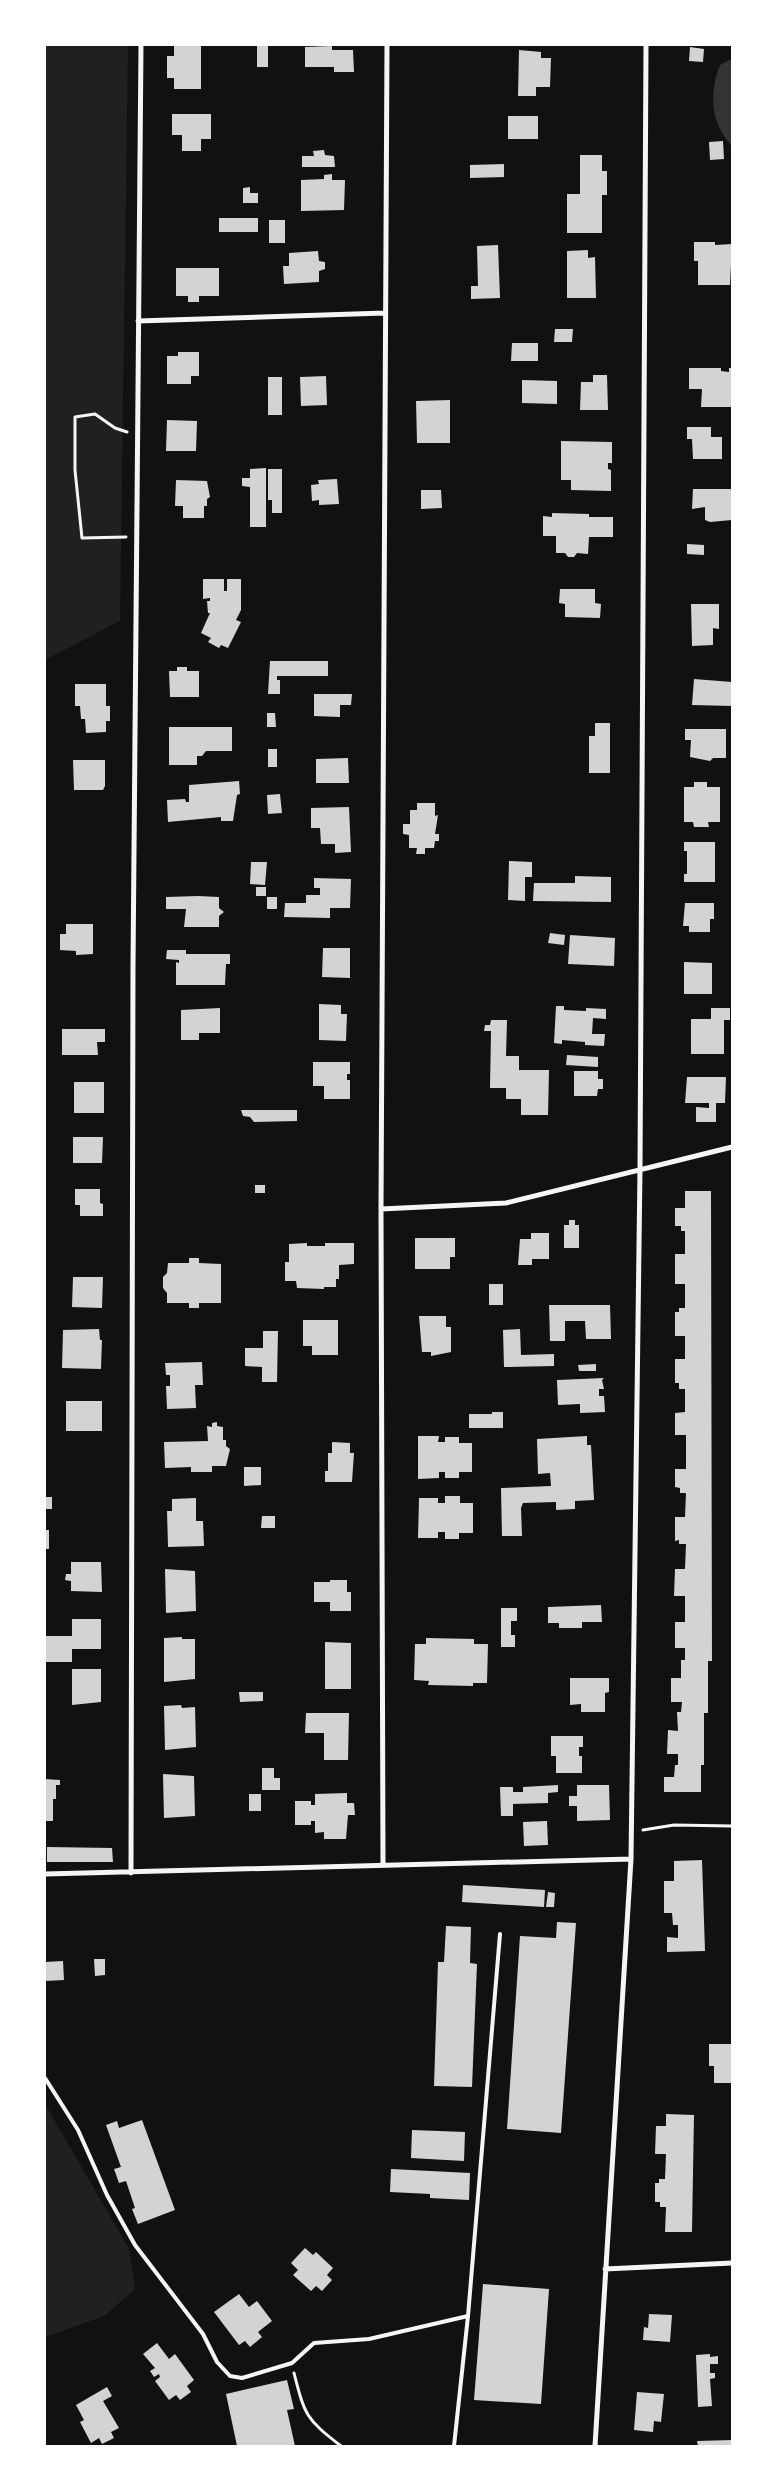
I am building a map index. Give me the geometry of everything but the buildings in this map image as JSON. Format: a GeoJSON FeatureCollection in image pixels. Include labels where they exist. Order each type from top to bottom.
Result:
{"type":"FeatureCollection","features":[{"type":"Feature","properties":{"kind":"street"},"geometry":{"type":"LineString","coordinates":[[131,1873],[133,966],[141,45]]}},
{"type":"Feature","properties":{"kind":"street"},"geometry":{"type":"LineString","coordinates":[[383,1865],[381,1209],[387,45]]}},
{"type":"Feature","properties":{"kind":"street"},"geometry":{"type":"LineString","coordinates":[[595,2446],[632,1832],[640,1170],[646,45]]}},
{"type":"Feature","properties":{"kind":"street"},"geometry":{"type":"LineString","coordinates":[[138,321],[385,313]]}},
{"type":"Feature","properties":{"kind":"street"},"geometry":{"type":"LineString","coordinates":[[381,1209],[506,1203],[732,1147]]}},
{"type":"Feature","properties":{"kind":"street"},"geometry":{"type":"LineString","coordinates":[[45,1874],[631,1859]]}},
{"type":"Feature","properties":{"kind":"street"},"geometry":{"type":"LineString","coordinates":[[605,2269],[732,2263]]}},
{"type":"Feature","properties":{"kind":"lane"},"geometry":{"type":"LineString","coordinates":[[454,2446],[468,2316],[500,1934]]}},
{"type":"Feature","properties":{"kind":"lane"},"geometry":{"type":"LineString","coordinates":[[45,2078],[78,2130],[107,2195],[135,2245],[203,2334],[217,2362],[230,2376],[242,2378],[292,2363],[314,2343],[369,2339],[468,2316]]}},
{"type":"Feature","properties":{"kind":"path"},"geometry":{"type":"LineString","coordinates":[[136,536],[82,538],[75,470],[75,417],[95,414],[115,428],[137,434]]}},
{"type":"Feature","properties":{"kind":"path"},"geometry":{"type":"LineString","coordinates":[[632,1832],[674,1824],[732,1826]]}},
{"type":"Feature","properties":{"kind":"path"},"geometry":{"type":"LineString","coordinates":[[292,2363],[303,2407],[311,2422],[342,2446]]}},
{"type":"Feature","properties":{"kind":"shaded area"},"geometry":{"type":"Polygon","coordinates":[[[45,45],[128,45],[120,621],[45,660],[45,45]]]}},
{"type":"Feature","properties":{"kind":"shaded area"},"geometry":{"type":"Polygon","coordinates":[[[732,59],[732,146],[719,128],[713,97],[716,76],[720,65],[732,59]]]}},
{"type":"Feature","properties":{"kind":"shaded area"},"geometry":{"type":"Polygon","coordinates":[[[45,2104],[129,2249],[135,2289],[104,2316],[45,2337],[45,2104]]]}}]}
